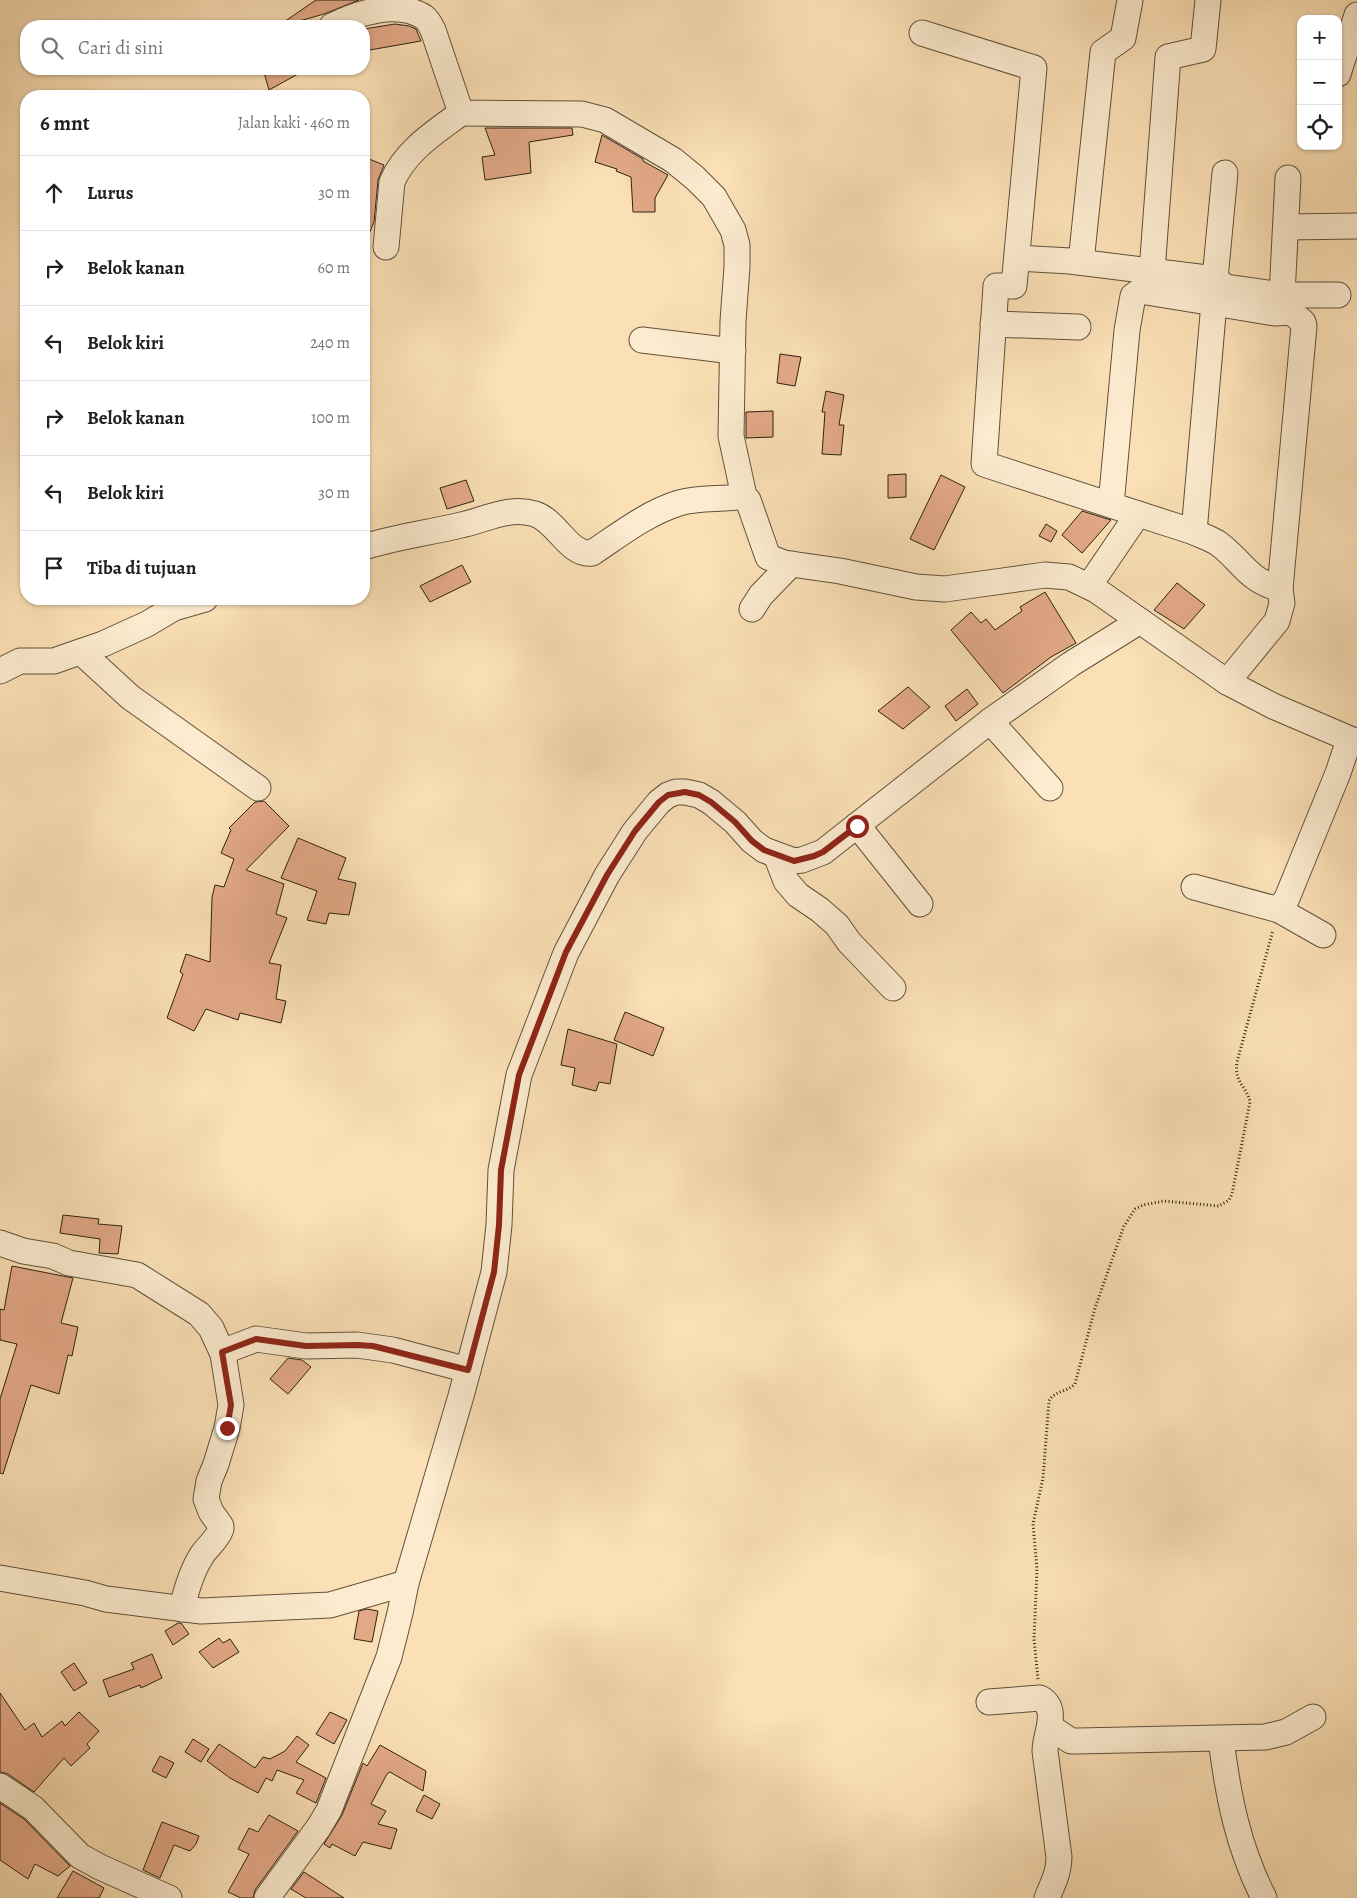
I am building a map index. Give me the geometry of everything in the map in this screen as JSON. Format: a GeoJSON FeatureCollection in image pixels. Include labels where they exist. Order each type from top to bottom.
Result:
{"type":"FeatureCollection","features":[{"type":"Feature","properties":{"kind":"street"},"geometry":{"type":"LineString","coordinates":[[1082,262],[1103,52],[1123,38],[1130,0]]}},
{"type":"Feature","properties":{"kind":"street"},"geometry":{"type":"LineString","coordinates":[[1152,271],[1168,57],[1203,49],[1208,0]]}},
{"type":"Feature","properties":{"kind":"street"},"geometry":{"type":"LineString","coordinates":[[344,20],[376,11],[411,12],[426,18],[433,30],[461,113]]}},
{"type":"Feature","properties":{"kind":"street"},"geometry":{"type":"LineString","coordinates":[[1342,62],[1357,15]]}},
{"type":"Feature","properties":{"kind":"street"},"geometry":{"type":"LineString","coordinates":[[922,33],[1034,68],[1014,286],[996,286],[984,464],[1194,532],[1217,542],[1256,580],[1280,589]]}},
{"type":"Feature","properties":{"kind":"street"},"geometry":{"type":"LineString","coordinates":[[386,247],[392,182],[395,175],[422,142],[461,113],[523,112],[591,115],[605,120],[673,160],[714,197],[733,230],[737,268],[731,436],[744,496],[748,500],[768,557],[791,564],[840,571],[916,587],[945,589],[1045,575],[1061,575],[1089,586],[1227,682],[1273,706],[1353,741],[1338,772],[1287,898],[1279,910]]}},
{"type":"Feature","properties":{"kind":"street"},"geometry":{"type":"LineString","coordinates":[[1215,279],[1225,172]]}},
{"type":"Feature","properties":{"kind":"street"},"geometry":{"type":"LineString","coordinates":[[1282,295],[1288,178]]}},
{"type":"Feature","properties":{"kind":"street"},"geometry":{"type":"LineString","coordinates":[[1286,227],[1357,226]]}},
{"type":"Feature","properties":{"kind":"street"},"geometry":{"type":"LineString","coordinates":[[1017,258],[1082,262],[1215,279],[1226,288],[1282,295],[1338,295]]}},
{"type":"Feature","properties":{"kind":"street"},"geometry":{"type":"LineString","coordinates":[[1111,505],[1133,296],[1140,291],[1275,313],[1291,312],[1304,324],[1280,589],[1282,603],[1277,620],[1227,682]]}},
{"type":"Feature","properties":{"kind":"street"},"geometry":{"type":"LineString","coordinates":[[1194,532],[1214,304]]}},
{"type":"Feature","properties":{"kind":"street"},"geometry":{"type":"LineString","coordinates":[[994,324],[1078,327]]}},
{"type":"Feature","properties":{"kind":"street"},"geometry":{"type":"LineString","coordinates":[[642,340],[733,351]]}},
{"type":"Feature","properties":{"kind":"street"},"geometry":{"type":"LineString","coordinates":[[370,545],[462,525],[503,513],[520,511],[545,519],[582,553],[592,553],[652,514],[679,503],[702,499],[726,500],[744,496]]}},
{"type":"Feature","properties":{"kind":"street"},"geometry":{"type":"LineString","coordinates":[[1089,586],[1138,514]]}},
{"type":"Feature","properties":{"kind":"street"},"geometry":{"type":"LineString","coordinates":[[752,609],[761,595],[791,564]]}},
{"type":"Feature","properties":{"kind":"street"},"geometry":{"type":"LineString","coordinates":[[0,671],[20,661],[54,661],[81,652],[148,624],[174,608],[184,605]]}},
{"type":"Feature","properties":{"kind":"street"},"geometry":{"type":"LineString","coordinates":[[267,1898],[319,1827],[329,1810],[389,1657],[406,1583],[468,1370],[494,1272],[499,1234],[501,1170],[519,1075],[566,952],[607,875],[635,831],[659,802],[668,795],[676,792],[685,792],[699,795],[711,802],[742,828],[752,841],[764,850],[794,861],[814,856],[823,852],[857,826],[990,721],[1071,664],[1140,621]]}},
{"type":"Feature","properties":{"kind":"street"},"geometry":{"type":"LineString","coordinates":[[81,652],[130,697],[258,788]]}},
{"type":"Feature","properties":{"kind":"street"},"geometry":{"type":"LineString","coordinates":[[990,721],[1050,788]]}},
{"type":"Feature","properties":{"kind":"street"},"geometry":{"type":"LineString","coordinates":[[857,826],[920,904]]}},
{"type":"Feature","properties":{"kind":"street"},"geometry":{"type":"LineString","coordinates":[[776,855],[786,881],[798,895],[838,925],[849,942],[893,988]]}},
{"type":"Feature","properties":{"kind":"street"},"geometry":{"type":"LineString","coordinates":[[1194,887],[1279,910],[1323,934]]}},
{"type":"Feature","properties":{"kind":"street"},"geometry":{"type":"LineString","coordinates":[[0,1243],[23,1251],[53,1256],[69,1263],[137,1275],[200,1314],[212,1328],[222,1352],[231,1405],[227,1428],[209,1481],[206,1499],[221,1529],[202,1555],[193,1572],[186,1588],[182,1609]]}},
{"type":"Feature","properties":{"kind":"street"},"geometry":{"type":"LineString","coordinates":[[222,1352],[256,1339],[306,1346],[357,1345],[393,1350],[468,1370]]}},
{"type":"Feature","properties":{"kind":"street"},"geometry":{"type":"LineString","coordinates":[[0,1578],[85,1593],[106,1599],[201,1611],[330,1605],[406,1583]]}},
{"type":"Feature","properties":{"kind":"street"},"geometry":{"type":"LineString","coordinates":[[989,1702],[1040,1698],[1045,1701],[1050,1709],[1050,1727],[1045,1743],[1045,1751],[1059,1862],[1057,1876],[1047,1898]]}},
{"type":"Feature","properties":{"kind":"street"},"geometry":{"type":"LineString","coordinates":[[1050,1727],[1066,1738],[1078,1741],[1221,1739],[1277,1735],[1312,1717]]}},
{"type":"Feature","properties":{"kind":"street"},"geometry":{"type":"LineString","coordinates":[[1221,1739],[1231,1807],[1250,1872],[1264,1898]]}},
{"type":"Feature","properties":{"kind":"street"},"geometry":{"type":"LineString","coordinates":[[0,1786],[32,1808],[80,1856],[100,1867],[170,1898]]}},
{"type":"Feature","properties":{"kind":"path"},"geometry":{"type":"LineString","coordinates":[[1040,1698],[1034,1639],[1036,1569],[1033,1524],[1043,1484],[1049,1401],[1054,1394],[1068,1389],[1075,1384],[1095,1308],[1124,1226],[1135,1209],[1143,1205],[1164,1201],[1219,1206],[1224,1204],[1232,1194],[1250,1102],[1248,1095],[1238,1080],[1236,1062],[1279,910]]}},
{"type":"Feature","properties":{"kind":"building"},"geometry":{"type":"Polygon","coordinates":[[[316,0],[359,0],[303,20],[287,20],[316,0]]]}},
{"type":"Feature","properties":{"kind":"building"},"geometry":{"type":"Polygon","coordinates":[[[395,24],[409,26],[416,29],[421,41],[370,50],[370,28],[395,24]]]}},
{"type":"Feature","properties":{"kind":"building"},"geometry":{"type":"Polygon","coordinates":[[[265,75],[296,75],[269,90],[265,75]]]}},
{"type":"Feature","properties":{"kind":"building"},"geometry":{"type":"Polygon","coordinates":[[[485,128],[572,128],[573,135],[529,142],[531,173],[485,180],[482,157],[495,155],[485,128]]]}},
{"type":"Feature","properties":{"kind":"building"},"geometry":{"type":"Polygon","coordinates":[[[602,135],[668,175],[655,198],[655,212],[633,212],[631,177],[616,171],[617,169],[595,162],[602,135]]]}},
{"type":"Feature","properties":{"kind":"building"},"geometry":{"type":"Polygon","coordinates":[[[370,159],[384,165],[378,180],[374,222],[370,232],[370,159]]]}},
{"type":"Feature","properties":{"kind":"building"},"geometry":{"type":"Polygon","coordinates":[[[780,354],[801,357],[795,386],[777,383],[780,354]]]}},
{"type":"Feature","properties":{"kind":"building"},"geometry":{"type":"Polygon","coordinates":[[[826,391],[844,395],[839,425],[844,425],[841,455],[822,454],[825,412],[822,412],[826,391]]]}},
{"type":"Feature","properties":{"kind":"building"},"geometry":{"type":"Polygon","coordinates":[[[773,411],[773,437],[746,438],[746,412],[773,411]]]}},
{"type":"Feature","properties":{"kind":"building"},"geometry":{"type":"Polygon","coordinates":[[[906,474],[906,497],[888,498],[888,475],[906,474]]]}},
{"type":"Feature","properties":{"kind":"building"},"geometry":{"type":"Polygon","coordinates":[[[941,475],[965,487],[934,550],[910,539],[941,475]]]}},
{"type":"Feature","properties":{"kind":"building"},"geometry":{"type":"Polygon","coordinates":[[[466,480],[474,501],[447,509],[440,488],[466,480]]]}},
{"type":"Feature","properties":{"kind":"building"},"geometry":{"type":"Polygon","coordinates":[[[1082,511],[1111,520],[1082,553],[1062,535],[1082,511]]]}},
{"type":"Feature","properties":{"kind":"building"},"geometry":{"type":"Polygon","coordinates":[[[1046,524],[1057,531],[1051,542],[1039,536],[1046,524]]]}},
{"type":"Feature","properties":{"kind":"building"},"geometry":{"type":"Polygon","coordinates":[[[462,565],[471,582],[430,602],[420,586],[462,565]]]}},
{"type":"Feature","properties":{"kind":"building"},"geometry":{"type":"Polygon","coordinates":[[[1177,583],[1205,605],[1184,629],[1154,610],[1177,583]]]}},
{"type":"Feature","properties":{"kind":"building"},"geometry":{"type":"Polygon","coordinates":[[[1045,592],[1076,643],[1051,657],[1003,693],[951,630],[971,612],[981,623],[986,619],[995,630],[1022,611],[1020,607],[1045,592]]]}},
{"type":"Feature","properties":{"kind":"building"},"geometry":{"type":"Polygon","coordinates":[[[908,687],[930,707],[903,729],[878,711],[908,687]]]}},
{"type":"Feature","properties":{"kind":"building"},"geometry":{"type":"Polygon","coordinates":[[[967,689],[978,704],[956,721],[945,706],[967,689]]]}},
{"type":"Feature","properties":{"kind":"building"},"geometry":{"type":"Polygon","coordinates":[[[264,801],[289,826],[246,870],[284,884],[276,914],[287,918],[269,963],[281,965],[276,999],[286,1001],[281,1023],[240,1013],[238,1020],[206,1009],[194,1031],[167,1018],[183,974],[180,972],[186,954],[210,962],[212,897],[215,885],[224,887],[234,859],[221,853],[231,830],[229,828],[255,802],[264,801]]]}},
{"type":"Feature","properties":{"kind":"building"},"geometry":{"type":"Polygon","coordinates":[[[298,838],[346,858],[338,879],[356,883],[349,915],[329,913],[326,924],[307,920],[317,891],[281,878],[298,838]]]}},
{"type":"Feature","properties":{"kind":"building"},"geometry":{"type":"Polygon","coordinates":[[[625,1012],[664,1028],[653,1056],[614,1040],[625,1012]]]}},
{"type":"Feature","properties":{"kind":"building"},"geometry":{"type":"Polygon","coordinates":[[[568,1029],[617,1044],[610,1084],[599,1082],[596,1091],[572,1085],[575,1068],[561,1065],[568,1029]]]}},
{"type":"Feature","properties":{"kind":"building"},"geometry":{"type":"Polygon","coordinates":[[[63,1215],[99,1219],[98,1224],[122,1226],[118,1254],[99,1253],[100,1239],[60,1233],[63,1215]]]}},
{"type":"Feature","properties":{"kind":"building"},"geometry":{"type":"Polygon","coordinates":[[[12,1266],[73,1278],[61,1323],[78,1327],[72,1356],[68,1355],[59,1394],[31,1385],[3,1474],[0,1473],[0,1399],[17,1344],[0,1340],[0,1309],[4,1310],[12,1266]]]}},
{"type":"Feature","properties":{"kind":"building"},"geometry":{"type":"Polygon","coordinates":[[[288,1358],[302,1360],[311,1367],[288,1394],[270,1379],[288,1358]]]}},
{"type":"Feature","properties":{"kind":"building"},"geometry":{"type":"Polygon","coordinates":[[[367,1609],[378,1611],[372,1642],[354,1639],[359,1611],[367,1609]]]}},
{"type":"Feature","properties":{"kind":"building"},"geometry":{"type":"Polygon","coordinates":[[[181,1623],[189,1634],[173,1645],[165,1631],[181,1623]]]}},
{"type":"Feature","properties":{"kind":"building"},"geometry":{"type":"Polygon","coordinates":[[[219,1638],[223,1643],[230,1639],[239,1652],[213,1668],[199,1652],[219,1638]]]}},
{"type":"Feature","properties":{"kind":"building"},"geometry":{"type":"Polygon","coordinates":[[[152,1654],[162,1678],[141,1688],[140,1685],[109,1697],[103,1680],[134,1669],[131,1663],[152,1654]]]}},
{"type":"Feature","properties":{"kind":"building"},"geometry":{"type":"Polygon","coordinates":[[[74,1663],[87,1683],[74,1691],[61,1672],[74,1663]]]}},
{"type":"Feature","properties":{"kind":"building"},"geometry":{"type":"Polygon","coordinates":[[[0,1693],[25,1730],[34,1723],[42,1737],[62,1721],[65,1726],[79,1712],[99,1731],[87,1744],[90,1748],[71,1766],[64,1758],[34,1792],[8,1774],[0,1772],[0,1693]]]}},
{"type":"Feature","properties":{"kind":"building"},"geometry":{"type":"Polygon","coordinates":[[[330,1712],[347,1720],[334,1744],[316,1734],[330,1712]]]}},
{"type":"Feature","properties":{"kind":"building"},"geometry":{"type":"Polygon","coordinates":[[[297,1736],[309,1745],[296,1762],[326,1778],[316,1803],[296,1793],[304,1780],[277,1770],[272,1781],[266,1778],[258,1793],[230,1778],[207,1761],[219,1744],[255,1768],[263,1757],[270,1759],[285,1751],[297,1736]]]}},
{"type":"Feature","properties":{"kind":"building"},"geometry":{"type":"Polygon","coordinates":[[[193,1739],[209,1749],[201,1762],[185,1752],[193,1739]]]}},
{"type":"Feature","properties":{"kind":"building"},"geometry":{"type":"Polygon","coordinates":[[[380,1745],[426,1771],[423,1791],[390,1772],[387,1774],[371,1804],[386,1811],[378,1824],[397,1829],[391,1849],[363,1842],[355,1856],[332,1844],[330,1848],[324,1844],[342,1815],[363,1763],[367,1766],[380,1745]]]}},
{"type":"Feature","properties":{"kind":"building"},"geometry":{"type":"Polygon","coordinates":[[[160,1756],[174,1763],[166,1778],[152,1771],[160,1756]]]}},
{"type":"Feature","properties":{"kind":"building"},"geometry":{"type":"Polygon","coordinates":[[[424,1795],[440,1804],[432,1819],[416,1811],[424,1795]]]}},
{"type":"Feature","properties":{"kind":"building"},"geometry":{"type":"Polygon","coordinates":[[[0,1803],[24,1819],[70,1866],[58,1876],[35,1864],[28,1879],[0,1860],[0,1803]]]}},
{"type":"Feature","properties":{"kind":"building"},"geometry":{"type":"Polygon","coordinates":[[[269,1815],[298,1831],[255,1890],[253,1898],[241,1898],[228,1892],[249,1854],[238,1849],[249,1828],[258,1832],[269,1815]]]}},
{"type":"Feature","properties":{"kind":"building"},"geometry":{"type":"Polygon","coordinates":[[[162,1822],[199,1836],[196,1844],[190,1851],[174,1845],[160,1878],[143,1870],[162,1822]]]}},
{"type":"Feature","properties":{"kind":"building"},"geometry":{"type":"Polygon","coordinates":[[[73,1871],[104,1888],[99,1898],[57,1898],[73,1871]]]}},
{"type":"Feature","properties":{"kind":"building"},"geometry":{"type":"Polygon","coordinates":[[[304,1872],[344,1898],[306,1898],[291,1889],[304,1872]]]}},
{"type":"Feature","properties":{"kind":"route"},"geometry":{"type":"LineString","coordinates":[[227,1428],[231,1405],[222,1352],[256,1339],[306,1346],[373,1346],[468,1370],[494,1272],[499,1225],[501,1170],[519,1075],[566,952],[607,875],[635,831],[659,802],[676,792],[699,795],[725,813],[742,828],[752,841],[764,850],[794,861],[823,852],[857,826]]}}]}
